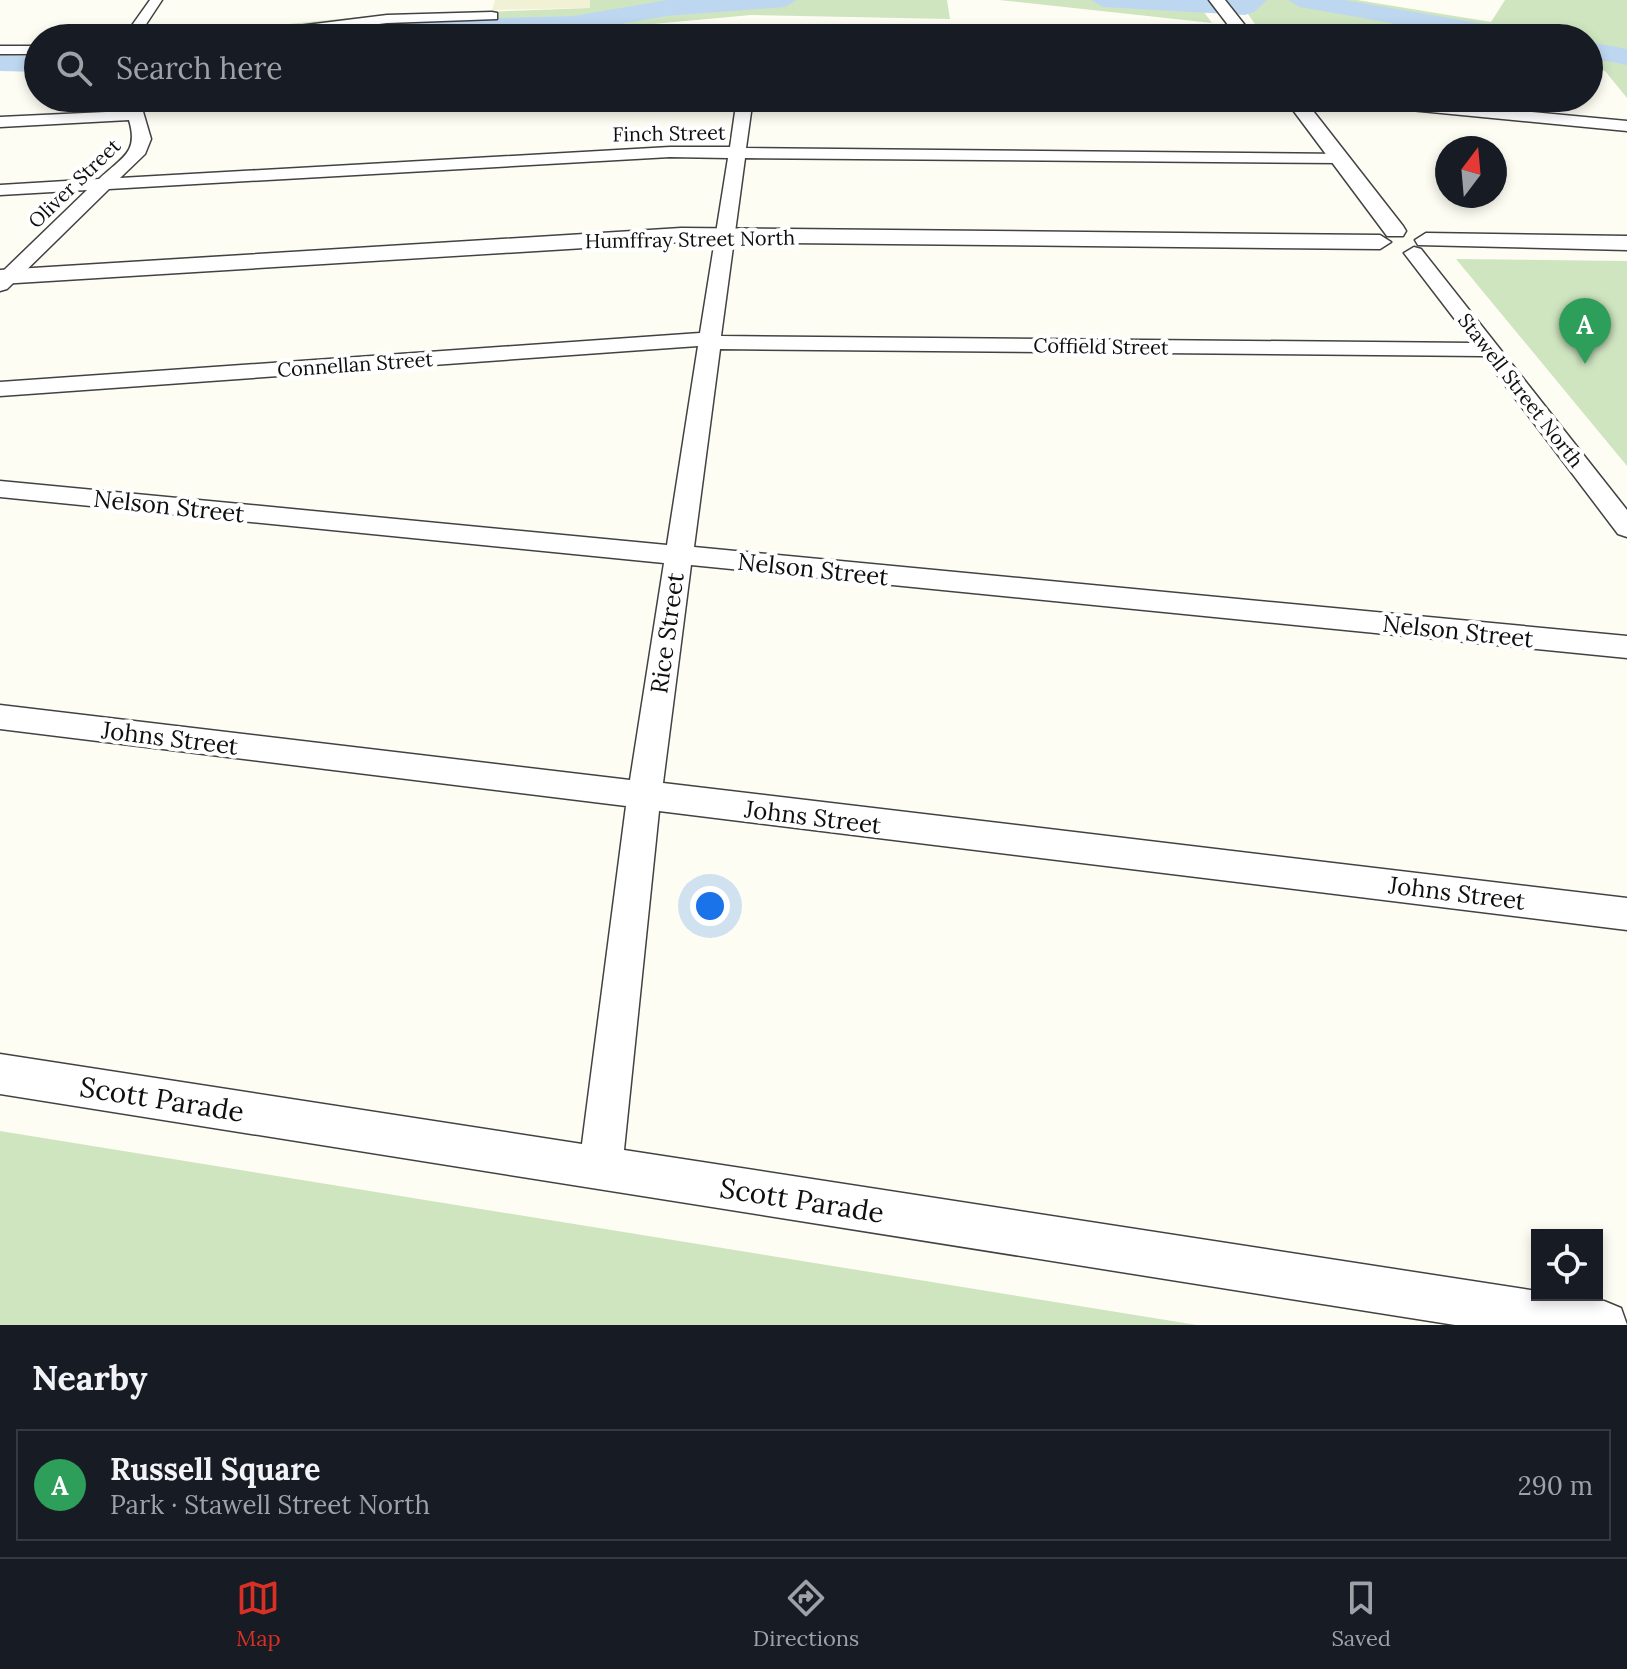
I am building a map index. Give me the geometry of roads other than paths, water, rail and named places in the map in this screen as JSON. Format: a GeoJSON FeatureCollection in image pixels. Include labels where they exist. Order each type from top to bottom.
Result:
{"type":"FeatureCollection","features":[{"type":"Feature","properties":{"kind":"street"},"geometry":{"type":"LineString","coordinates":[[140,24],[156,0]]}},
{"type":"Feature","properties":{"kind":"street"},"geometry":{"type":"LineString","coordinates":[[1221,6],[1236,24]]}},
{"type":"Feature","properties":{"kind":"street"},"geometry":{"type":"LineString","coordinates":[[346,24],[387,19],[492,16]]}},
{"type":"Feature","properties":{"kind":"street"},"geometry":{"type":"LineString","coordinates":[[0,50],[24,50]]}},
{"type":"Feature","properties":{"kind":"street"},"geometry":{"type":"LineString","coordinates":[[0,122],[84,112]]}},
{"type":"Feature","properties":{"kind":"street","name":"Oliver Street"},"geometry":{"type":"LineString","coordinates":[[3,280],[142,145],[135,112]]}},
{"type":"Feature","properties":{"kind":"street","name":"Rice Street"},"geometry":{"type":"LineString","coordinates":[[600,1169],[644,797],[743,112]]}},
{"type":"Feature","properties":{"kind":"street"},"geometry":{"type":"LineString","coordinates":[[1304,112],[1340,158],[1388,237]]}},
{"type":"Feature","properties":{"kind":"street"},"geometry":{"type":"LineString","coordinates":[[1482,112],[1627,126]]}},
{"type":"Feature","properties":{"kind":"street","name":"Finch Street"},"geometry":{"type":"LineString","coordinates":[[0,190],[670,152],[1340,158]]}},
{"type":"Feature","properties":{"kind":"street","name":"Humffray Street North"},"geometry":{"type":"LineString","coordinates":[[3,280],[630,237],[1388,237],[1393,249],[1420,246]]}},
{"type":"Feature","properties":{"kind":"street"},"geometry":{"type":"LineString","coordinates":[[1420,246],[1627,243]]}},
{"type":"Feature","properties":{"kind":"street","name":"Stawell Street North"},"geometry":{"type":"LineString","coordinates":[[1420,246],[1492,350],[1627,528]]}},
{"type":"Feature","properties":{"kind":"street","name":"Coffield Street"},"geometry":{"type":"LineString","coordinates":[[710,341],[1492,350]]}},
{"type":"Feature","properties":{"kind":"street","name":"Connellan Street"},"geometry":{"type":"LineString","coordinates":[[0,389],[710,341]]}},
{"type":"Feature","properties":{"kind":"street","name":"Nelson Street"},"geometry":{"type":"LineString","coordinates":[[0,489],[1627,647]]}},
{"type":"Feature","properties":{"kind":"street","name":"Johns Street"},"geometry":{"type":"LineString","coordinates":[[0,717],[1627,914]]}},
{"type":"Feature","properties":{"kind":"street","name":"Scott Parade"},"geometry":{"type":"LineString","coordinates":[[0,1074],[1604,1325]]}},
{"type":"Feature","properties":{"kind":"waterway"},"geometry":{"type":"LineString","coordinates":[[574,24],[667,8],[785,0]]}},
{"type":"Feature","properties":{"kind":"waterway"},"geometry":{"type":"LineString","coordinates":[[1103,0],[1245,7],[1255,0]]}},
{"type":"Feature","properties":{"kind":"waterway"},"geometry":{"type":"LineString","coordinates":[[1300,0],[1439,24]]}},
{"type":"Feature","properties":{"kind":"waterway"},"geometry":{"type":"LineString","coordinates":[[1603,53],[1627,57]]}},
{"type":"Feature","properties":{"kind":"waterway"},"geometry":{"type":"LineString","coordinates":[[0,63],[24,64]]}},
{"type":"Feature","properties":{"kind":"place","name":"Russell Square"},"geometry":{"type":"Point","coordinates":[1585,364]}}]}
